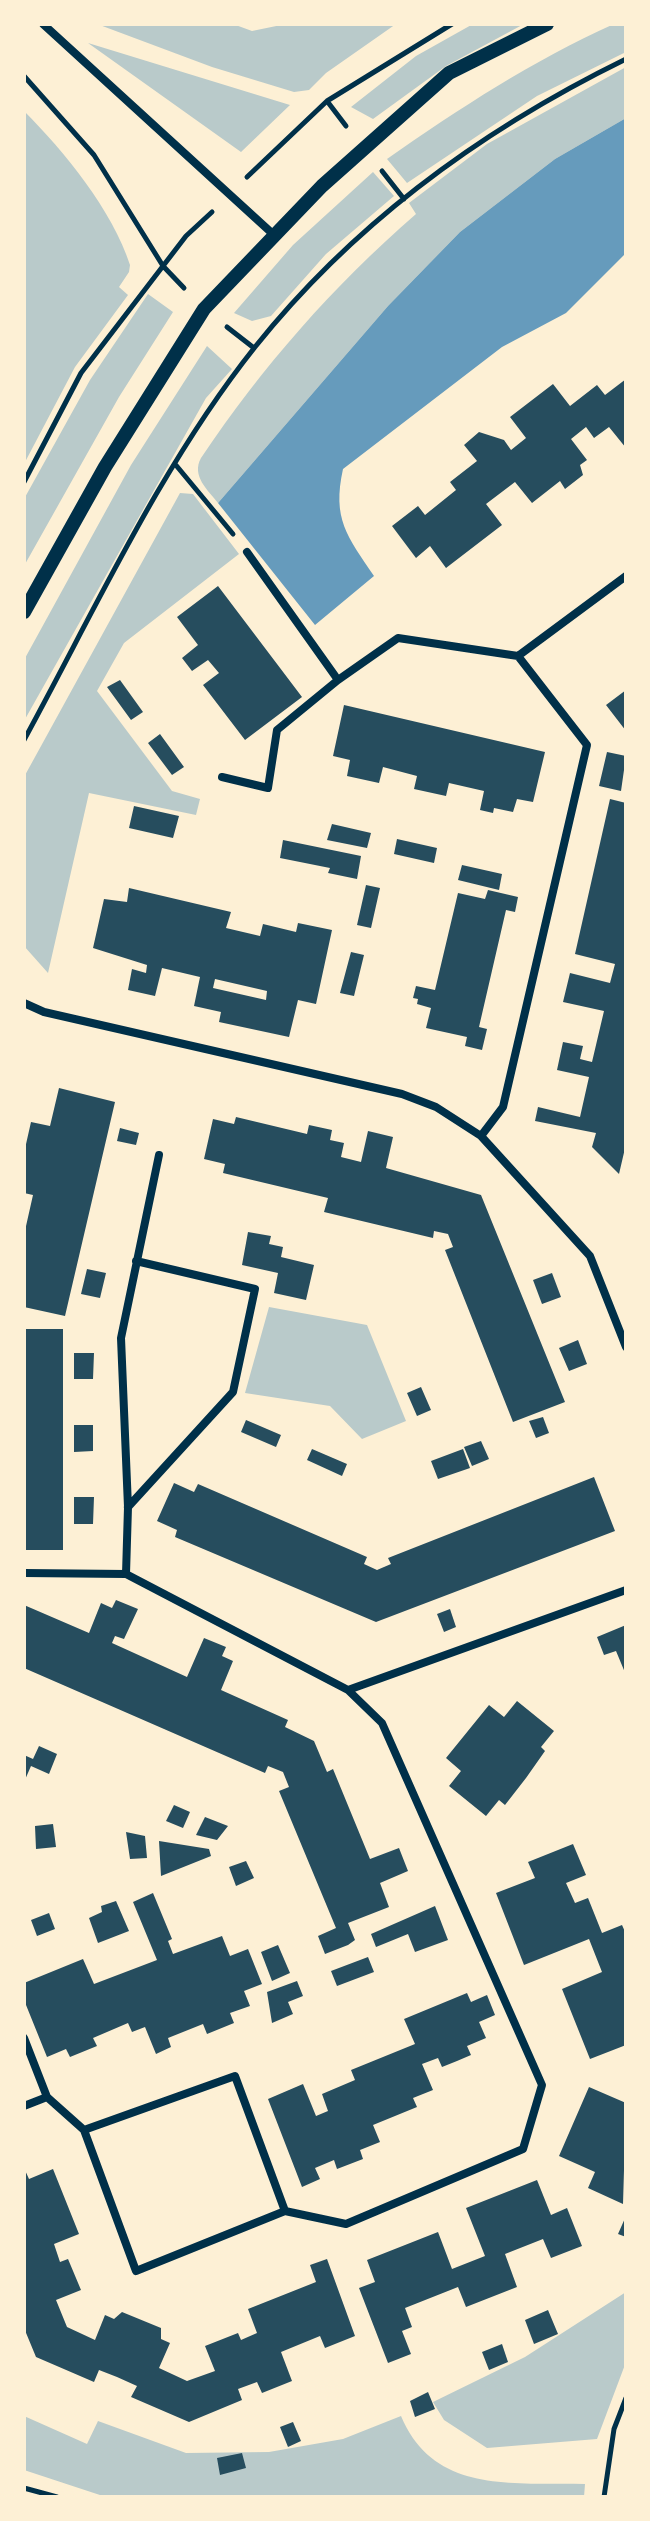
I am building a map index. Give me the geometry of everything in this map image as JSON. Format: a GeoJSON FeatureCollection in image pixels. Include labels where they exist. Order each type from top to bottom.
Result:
{"type":"FeatureCollection","features":[{"type":"Feature","properties":{"kind":"street"},"geometry":{"type":"LineString","coordinates":[[43,24],[274,235]]}},
{"type":"Feature","properties":{"kind":"street"},"geometry":{"type":"LineString","coordinates":[[24,612],[105,467],[204,309],[322,186],[449,73],[547,24]]}},
{"type":"Feature","properties":{"kind":"street"},"geometry":{"type":"LineString","coordinates":[[247,552],[338,680]]}},
{"type":"Feature","properties":{"kind":"street"},"geometry":{"type":"LineString","coordinates":[[518,656],[626,576]]}},
{"type":"Feature","properties":{"kind":"street"},"geometry":{"type":"LineString","coordinates":[[222,777],[268,788],[277,730],[338,680],[398,638],[518,656],[587,745],[503,1107],[481,1136]]}},
{"type":"Feature","properties":{"kind":"street"},"geometry":{"type":"LineString","coordinates":[[24,1003],[44,1012],[402,1094],[436,1107],[481,1136],[590,1256],[626,1347]]}},
{"type":"Feature","properties":{"kind":"street"},"geometry":{"type":"LineString","coordinates":[[126,1574],[128,1507],[121,1338],[159,1155]]}},
{"type":"Feature","properties":{"kind":"street"},"geometry":{"type":"LineString","coordinates":[[128,1507],[233,1392],[255,1289],[136,1261]]}},
{"type":"Feature","properties":{"kind":"street"},"geometry":{"type":"LineString","coordinates":[[24,1573],[126,1574],[348,1690],[382,1723],[542,2085],[523,2149],[346,2224],[285,2211],[136,2271],[84,2130],[47,2097],[24,2038]]}},
{"type":"Feature","properties":{"kind":"street"},"geometry":{"type":"LineString","coordinates":[[348,1690],[626,1590]]}},
{"type":"Feature","properties":{"kind":"street"},"geometry":{"type":"LineString","coordinates":[[84,2130],[235,2076],[285,2211]]}},
{"type":"Feature","properties":{"kind":"street"},"geometry":{"type":"LineString","coordinates":[[24,2106],[47,2097]]}},
{"type":"Feature","properties":{"kind":"path"},"geometry":{"type":"LineString","coordinates":[[24,482],[81,373],[186,236],[327,101],[452,24]]}},
{"type":"Feature","properties":{"kind":"path"},"geometry":{"type":"LineString","coordinates":[[24,740],[175,464],[254,348],[331,262],[368,228],[487,135],[626,59]]}},
{"type":"Feature","properties":{"kind":"path"},"geometry":{"type":"LineString","coordinates":[[24,76],[94,155],[163,266]]}},
{"type":"Feature","properties":{"kind":"path"},"geometry":{"type":"LineString","coordinates":[[175,464],[247,552]]}},
{"type":"Feature","properties":{"kind":"path"},"geometry":{"type":"LineString","coordinates":[[604,2497],[614,2429],[626,2398]]}},
{"type":"Feature","properties":{"kind":"path"},"geometry":{"type":"LineString","coordinates":[[24,2488],[57,2497]]}},
{"type":"Feature","properties":{"kind":"shaded area"},"geometry":{"type":"Polygon","coordinates":[[[97,24],[233,24],[252,31],[286,24],[396,24],[326,73],[309,90],[294,92],[212,67],[97,24]]]}},
{"type":"Feature","properties":{"kind":"shaded area"},"geometry":{"type":"Polygon","coordinates":[[[473,24],[524,24],[446,66],[373,119],[351,107],[416,56],[473,24]]]}},
{"type":"Feature","properties":{"kind":"shaded area"},"geometry":{"type":"Polygon","coordinates":[[[614,24],[626,24],[626,52],[537,96],[407,183],[387,159],[497,86],[614,24]]]}},
{"type":"Feature","properties":{"kind":"shaded area"},"geometry":{"type":"Polygon","coordinates":[[[88,43],[290,105],[241,152],[88,43]]]}},
{"type":"Feature","properties":{"kind":"shaded area"},"geometry":{"type":"Polygon","coordinates":[[[626,67],[626,118],[555,159],[460,232],[388,306],[218,503],[199,477],[201,458],[249,391],[300,329],[356,270],[416,214],[409,203],[487,144],[626,67]]]}},
{"type":"Feature","properties":{"kind":"shaded area"},"geometry":{"type":"Polygon","coordinates":[[[24,111],[55,144],[100,203],[130,265],[119,287],[128,295],[75,367],[24,464],[24,111]]]}},
{"type":"Feature","properties":{"kind":"shaded area"},"geometry":{"type":"Polygon","coordinates":[[[373,172],[394,196],[326,254],[271,316],[252,321],[234,313],[293,245],[373,172]]]}},
{"type":"Feature","properties":{"kind":"shaded area"},"geometry":{"type":"Polygon","coordinates":[[[148,294],[173,312],[119,397],[24,566],[24,499],[90,380],[148,294]]]}},
{"type":"Feature","properties":{"kind":"shaded area"},"geometry":{"type":"Polygon","coordinates":[[[207,346],[232,369],[206,398],[24,721],[24,660],[131,465],[207,346]]]}},
{"type":"Feature","properties":{"kind":"shaded area"},"geometry":{"type":"Polygon","coordinates":[[[180,493],[193,494],[239,554],[124,643],[97,691],[172,791],[200,799],[196,815],[89,793],[48,973],[24,946],[24,777],[180,493]]]}},
{"type":"Feature","properties":{"kind":"shaded area"},"geometry":{"type":"Polygon","coordinates":[[[269,1307],[367,1325],[406,1421],[362,1439],[330,1406],[245,1393],[269,1307]]]}},
{"type":"Feature","properties":{"kind":"shaded area"},"geometry":{"type":"Polygon","coordinates":[[[626,2292],[626,2362],[597,2439],[487,2448],[444,2420],[433,2402],[525,2357],[626,2292]]]}},
{"type":"Feature","properties":{"kind":"shaded area"},"geometry":{"type":"Polygon","coordinates":[[[24,2416],[87,2444],[98,2421],[186,2453],[269,2452],[343,2439],[401,2416],[415,2442],[434,2460],[455,2472],[504,2482],[585,2484],[584,2497],[106,2497],[24,2470],[24,2416]]]}},
{"type":"Feature","properties":{"kind":"water"},"geometry":{"type":"Polygon","coordinates":[[[626,118],[626,253],[566,313],[502,347],[343,469],[339,501],[344,526],[374,576],[315,625],[218,503],[388,306],[460,232],[555,159],[626,118]]]}},
{"type":"Feature","properties":{"kind":"building"},"geometry":{"type":"Polygon","coordinates":[[[626,379],[626,448],[609,427],[594,438],[586,427],[571,439],[587,460],[580,465],[583,475],[565,489],[560,481],[532,503],[515,482],[486,504],[502,525],[446,568],[430,546],[416,558],[392,526],[418,506],[425,515],[456,490],[450,482],[477,461],[464,445],[479,432],[504,440],[511,450],[526,438],[510,417],[553,384],[570,406],[597,385],[605,395],[626,379]]]}},
{"type":"Feature","properties":{"kind":"building"},"geometry":{"type":"Polygon","coordinates":[[[218,586],[302,697],[245,740],[203,685],[219,673],[208,660],[192,671],[182,658],[198,645],[177,617],[218,586]]]}},
{"type":"Feature","properties":{"kind":"building"},"geometry":{"type":"Polygon","coordinates":[[[120,680],[143,712],[131,720],[107,687],[120,680]]]}},
{"type":"Feature","properties":{"kind":"building"},"geometry":{"type":"Polygon","coordinates":[[[626,690],[626,731],[606,705],[626,690]]]}},
{"type":"Feature","properties":{"kind":"building"},"geometry":{"type":"Polygon","coordinates":[[[344,705],[545,752],[533,802],[517,799],[513,812],[494,808],[493,813],[480,810],[484,791],[449,783],[446,796],[414,789],[417,776],[383,767],[379,783],[347,776],[350,760],[333,756],[344,705]]]}},
{"type":"Feature","properties":{"kind":"building"},"geometry":{"type":"Polygon","coordinates":[[[160,734],[184,767],[172,775],[148,743],[160,734]]]}},
{"type":"Feature","properties":{"kind":"building"},"geometry":{"type":"Polygon","coordinates":[[[607,752],[626,756],[621,791],[599,786],[607,752]]]}},
{"type":"Feature","properties":{"kind":"building"},"geometry":{"type":"Polygon","coordinates":[[[610,799],[626,803],[626,1144],[619,1174],[592,1147],[596,1133],[535,1121],[538,1107],[580,1117],[589,1077],[557,1070],[563,1042],[583,1046],[580,1059],[592,1062],[604,1011],[563,1002],[570,973],[610,983],[615,964],[575,954],[610,799]]]}},
{"type":"Feature","properties":{"kind":"building"},"geometry":{"type":"Polygon","coordinates":[[[134,806],[179,816],[173,838],[129,828],[134,806]]]}},
{"type":"Feature","properties":{"kind":"building"},"geometry":{"type":"Polygon","coordinates":[[[332,824],[371,833],[367,848],[327,840],[332,824]]]}},
{"type":"Feature","properties":{"kind":"building"},"geometry":{"type":"Polygon","coordinates":[[[397,839],[437,848],[434,863],[394,854],[397,839]]]}},
{"type":"Feature","properties":{"kind":"building"},"geometry":{"type":"Polygon","coordinates":[[[283,840],[361,856],[357,879],[328,873],[330,868],[280,858],[283,840]]]}},
{"type":"Feature","properties":{"kind":"building"},"geometry":{"type":"Polygon","coordinates":[[[462,865],[502,874],[499,890],[458,880],[462,865]]]}},
{"type":"Feature","properties":{"kind":"building"},"geometry":{"type":"Polygon","coordinates":[[[366,885],[380,888],[371,928],[357,925],[366,885]]]}},
{"type":"Feature","properties":{"kind":"building"},"geometry":{"type":"Polygon","coordinates":[[[129,888],[231,912],[226,928],[260,936],[263,924],[296,932],[298,923],[332,930],[316,1004],[298,1000],[289,1037],[219,1022],[221,1012],[194,1006],[200,977],[162,968],[155,996],[128,990],[132,969],[146,973],[147,965],[93,948],[104,899],[127,902],[129,888]],[[215,979],[213,988],[266,1000],[267,991],[215,979]]]}},
{"type":"Feature","properties":{"kind":"building"},"geometry":{"type":"Polygon","coordinates":[[[488,890],[518,897],[515,912],[506,910],[479,1027],[487,1029],[482,1050],[465,1046],[467,1037],[426,1028],[431,1008],[417,1004],[418,999],[413,998],[416,986],[435,990],[458,893],[485,899],[488,890]]]}},
{"type":"Feature","properties":{"kind":"building"},"geometry":{"type":"Polygon","coordinates":[[[351,952],[364,955],[354,996],[340,993],[351,952]]]}},
{"type":"Feature","properties":{"kind":"building"},"geometry":{"type":"Polygon","coordinates":[[[59,1088],[115,1102],[65,1316],[24,1307],[24,1235],[33,1195],[24,1193],[24,1153],[31,1122],[50,1126],[59,1088]]]}},
{"type":"Feature","properties":{"kind":"building"},"geometry":{"type":"Polygon","coordinates":[[[236,1117],[307,1134],[309,1125],[332,1130],[330,1140],[344,1143],[341,1157],[361,1162],[368,1131],[393,1137],[386,1168],[481,1195],[565,1402],[513,1422],[445,1250],[453,1247],[448,1234],[434,1231],[433,1238],[324,1212],[328,1198],[223,1173],[225,1164],[204,1159],[213,1119],[234,1124],[236,1117]]]}},
{"type":"Feature","properties":{"kind":"building"},"geometry":{"type":"Polygon","coordinates":[[[120,1128],[139,1133],[136,1145],[117,1141],[120,1128]]]}},
{"type":"Feature","properties":{"kind":"building"},"geometry":{"type":"Polygon","coordinates":[[[248,1232],[271,1236],[269,1244],[283,1247],[281,1257],[314,1265],[306,1300],[274,1293],[278,1273],[242,1265],[248,1232]]]}},
{"type":"Feature","properties":{"kind":"building"},"geometry":{"type":"Polygon","coordinates":[[[87,1269],[106,1273],[100,1298],[81,1294],[87,1269]]]}},
{"type":"Feature","properties":{"kind":"building"},"geometry":{"type":"Polygon","coordinates":[[[552,1273],[561,1297],[542,1304],[533,1280],[552,1273]]]}},
{"type":"Feature","properties":{"kind":"building"},"geometry":{"type":"Polygon","coordinates":[[[24,1329],[63,1329],[63,1550],[24,1550],[24,1329]]]}},
{"type":"Feature","properties":{"kind":"building"},"geometry":{"type":"Polygon","coordinates":[[[578,1340],[587,1364],[569,1371],[559,1348],[578,1340]]]}},
{"type":"Feature","properties":{"kind":"building"},"geometry":{"type":"Polygon","coordinates":[[[74,1353],[94,1353],[93,1379],[74,1379],[74,1353]]]}},
{"type":"Feature","properties":{"kind":"building"},"geometry":{"type":"Polygon","coordinates":[[[421,1387],[431,1410],[417,1416],[407,1393],[421,1387]]]}},
{"type":"Feature","properties":{"kind":"building"},"geometry":{"type":"Polygon","coordinates":[[[543,1417],[549,1433],[536,1438],[529,1421],[543,1417]]]}},
{"type":"Feature","properties":{"kind":"building"},"geometry":{"type":"Polygon","coordinates":[[[246,1420],[281,1435],[276,1447],[241,1432],[246,1420]]]}},
{"type":"Feature","properties":{"kind":"building"},"geometry":{"type":"Polygon","coordinates":[[[74,1425],[93,1425],[93,1451],[74,1452],[74,1425]]]}},
{"type":"Feature","properties":{"kind":"building"},"geometry":{"type":"Polygon","coordinates":[[[481,1441],[489,1459],[472,1466],[464,1447],[481,1441]]]}},
{"type":"Feature","properties":{"kind":"building"},"geometry":{"type":"Polygon","coordinates":[[[312,1449],[347,1464],[342,1476],[307,1460],[312,1449]]]}},
{"type":"Feature","properties":{"kind":"building"},"geometry":{"type":"Polygon","coordinates":[[[463,1449],[470,1468],[438,1479],[431,1461],[463,1449]]]}},
{"type":"Feature","properties":{"kind":"building"},"geometry":{"type":"Polygon","coordinates":[[[594,1477],[615,1531],[376,1622],[175,1537],[177,1530],[157,1521],[174,1483],[194,1492],[198,1484],[367,1557],[364,1564],[377,1570],[391,1564],[388,1558],[594,1477]]]}},
{"type":"Feature","properties":{"kind":"building"},"geometry":{"type":"Polygon","coordinates":[[[74,1497],[94,1497],[93,1524],[74,1524],[74,1497]]]}},
{"type":"Feature","properties":{"kind":"building"},"geometry":{"type":"Polygon","coordinates":[[[116,1600],[138,1609],[124,1639],[115,1636],[112,1643],[187,1677],[204,1638],[226,1647],[222,1656],[233,1661],[221,1690],[288,1720],[285,1727],[314,1741],[327,1772],[333,1769],[370,1859],[399,1848],[408,1871],[380,1883],[389,1907],[348,1923],[355,1940],[348,1945],[325,1954],[318,1936],[336,1928],[279,1791],[289,1787],[283,1772],[268,1766],[265,1773],[24,1668],[24,1605],[89,1633],[101,1603],[112,1608],[116,1600]]]}},
{"type":"Feature","properties":{"kind":"building"},"geometry":{"type":"Polygon","coordinates":[[[450,1609],[456,1627],[444,1632],[437,1614],[450,1609]]]}},
{"type":"Feature","properties":{"kind":"building"},"geometry":{"type":"Polygon","coordinates":[[[626,1625],[626,1675],[616,1651],[604,1655],[597,1637],[626,1625]]]}},
{"type":"Feature","properties":{"kind":"building"},"geometry":{"type":"Polygon","coordinates":[[[517,1701],[554,1731],[541,1747],[545,1751],[505,1805],[499,1800],[486,1816],[449,1786],[461,1771],[446,1758],[489,1705],[504,1717],[517,1701]]]}},
{"type":"Feature","properties":{"kind":"building"},"geometry":{"type":"Polygon","coordinates":[[[39,1746],[57,1754],[49,1774],[31,1766],[24,1782],[24,1755],[33,1759],[39,1746]]]}},
{"type":"Feature","properties":{"kind":"building"},"geometry":{"type":"Polygon","coordinates":[[[174,1805],[190,1812],[183,1828],[166,1821],[174,1805]]]}},
{"type":"Feature","properties":{"kind":"building"},"geometry":{"type":"Polygon","coordinates":[[[205,1817],[228,1826],[217,1840],[196,1835],[205,1817]]]}},
{"type":"Feature","properties":{"kind":"building"},"geometry":{"type":"Polygon","coordinates":[[[53,1824],[56,1847],[36,1849],[35,1826],[53,1824]]]}},
{"type":"Feature","properties":{"kind":"building"},"geometry":{"type":"Polygon","coordinates":[[[126,1832],[145,1836],[147,1858],[130,1859],[126,1832]]]}},
{"type":"Feature","properties":{"kind":"building"},"geometry":{"type":"Polygon","coordinates":[[[159,1841],[209,1849],[211,1856],[161,1876],[159,1841]]]}},
{"type":"Feature","properties":{"kind":"building"},"geometry":{"type":"Polygon","coordinates":[[[573,1844],[586,1875],[566,1883],[575,1903],[588,1898],[602,1933],[622,1925],[626,1934],[626,2045],[590,2059],[562,1989],[602,1972],[589,1939],[524,1965],[496,1893],[535,1878],[528,1862],[573,1844]]]}},
{"type":"Feature","properties":{"kind":"building"},"geometry":{"type":"Polygon","coordinates":[[[246,1861],[254,1878],[236,1886],[229,1867],[246,1861]]]}},
{"type":"Feature","properties":{"kind":"building"},"geometry":{"type":"Polygon","coordinates":[[[153,1893],[172,1939],[168,1941],[173,1954],[222,1936],[230,1956],[248,1949],[262,1984],[244,1991],[250,2006],[230,2013],[234,2023],[207,2034],[203,2024],[168,2038],[171,2047],[156,2054],[145,2027],[132,2032],[128,2023],[93,2038],[97,2046],[70,2057],[66,2049],[47,2057],[24,2000],[24,1983],[83,1959],[94,1984],[157,1960],[133,1902],[153,1893]]]}},
{"type":"Feature","properties":{"kind":"building"},"geometry":{"type":"Polygon","coordinates":[[[116,1901],[129,1931],[98,1943],[89,1918],[102,1912],[101,1906],[116,1901]]]}},
{"type":"Feature","properties":{"kind":"building"},"geometry":{"type":"Polygon","coordinates":[[[435,1906],[448,1940],[415,1952],[408,1934],[376,1947],[371,1934],[435,1906]]]}},
{"type":"Feature","properties":{"kind":"building"},"geometry":{"type":"Polygon","coordinates":[[[49,1913],[55,1929],[37,1936],[31,1920],[49,1913]]]}},
{"type":"Feature","properties":{"kind":"building"},"geometry":{"type":"Polygon","coordinates":[[[278,1945],[290,1973],[272,1981],[261,1952],[278,1945]]]}},
{"type":"Feature","properties":{"kind":"building"},"geometry":{"type":"Polygon","coordinates":[[[368,1957],[374,1972],[337,1986],[331,1971],[368,1957]]]}},
{"type":"Feature","properties":{"kind":"building"},"geometry":{"type":"Polygon","coordinates":[[[297,1981],[303,1996],[288,2002],[293,2014],[272,2023],[267,1992],[297,1981]]]}},
{"type":"Feature","properties":{"kind":"building"},"geometry":{"type":"Polygon","coordinates":[[[467,1993],[471,2002],[487,1995],[495,2015],[479,2022],[486,2038],[467,2046],[471,2055],[457,2061],[442,2067],[438,2058],[422,2064],[433,2090],[413,2098],[417,2107],[373,2125],[380,2142],[360,2150],[363,2159],[337,2169],[334,2160],[315,2168],[320,2179],[302,2187],[268,2099],[303,2084],[316,2116],[328,2111],[322,2094],[355,2080],[351,2070],[415,2044],[404,2019],[467,1993]]]}},
{"type":"Feature","properties":{"kind":"building"},"geometry":{"type":"Polygon","coordinates":[[[589,2087],[626,2103],[623,2204],[588,2188],[595,2172],[559,2156],[589,2087]]]}},
{"type":"Feature","properties":{"kind":"building"},"geometry":{"type":"Polygon","coordinates":[[[24,2168],[29,2179],[53,2169],[79,2234],[54,2244],[60,2262],[68,2259],[81,2290],[56,2300],[67,2327],[95,2340],[105,2315],[114,2319],[122,2312],[161,2328],[161,2339],[170,2343],[159,2368],[187,2381],[215,2371],[205,2346],[238,2333],[241,2340],[257,2333],[248,2309],[316,2282],[310,2265],[327,2259],[355,2336],[325,2348],[320,2336],[281,2352],[292,2381],[262,2393],[257,2382],[238,2389],[242,2400],[189,2422],[131,2397],[137,2386],[117,2377],[99,2370],[94,2382],[36,2357],[24,2328],[24,2168]]]}},
{"type":"Feature","properties":{"kind":"building"},"geometry":{"type":"Polygon","coordinates":[[[537,2180],[551,2215],[567,2208],[582,2246],[551,2258],[543,2239],[505,2254],[517,2287],[466,2307],[458,2287],[405,2308],[412,2327],[402,2331],[411,2354],[388,2363],[359,2288],[375,2282],[367,2260],[438,2232],[452,2269],[485,2256],[466,2208],[537,2180]]]}},
{"type":"Feature","properties":{"kind":"building"},"geometry":{"type":"Polygon","coordinates":[[[626,2216],[626,2237],[618,2234],[626,2216]]]}},
{"type":"Feature","properties":{"kind":"building"},"geometry":{"type":"Polygon","coordinates":[[[548,2310],[558,2334],[534,2344],[525,2320],[548,2310]]]}},
{"type":"Feature","properties":{"kind":"building"},"geometry":{"type":"Polygon","coordinates":[[[502,2344],[508,2362],[489,2370],[482,2352],[502,2344]]]}},
{"type":"Feature","properties":{"kind":"building"},"geometry":{"type":"Polygon","coordinates":[[[428,2392],[435,2409],[415,2417],[410,2401],[428,2392]]]}},
{"type":"Feature","properties":{"kind":"building"},"geometry":{"type":"Polygon","coordinates":[[[293,2422],[301,2441],[288,2447],[280,2427],[293,2422]]]}},
{"type":"Feature","properties":{"kind":"building"},"geometry":{"type":"Polygon","coordinates":[[[242,2453],[246,2468],[220,2475],[217,2458],[242,2453]]]}}]}
